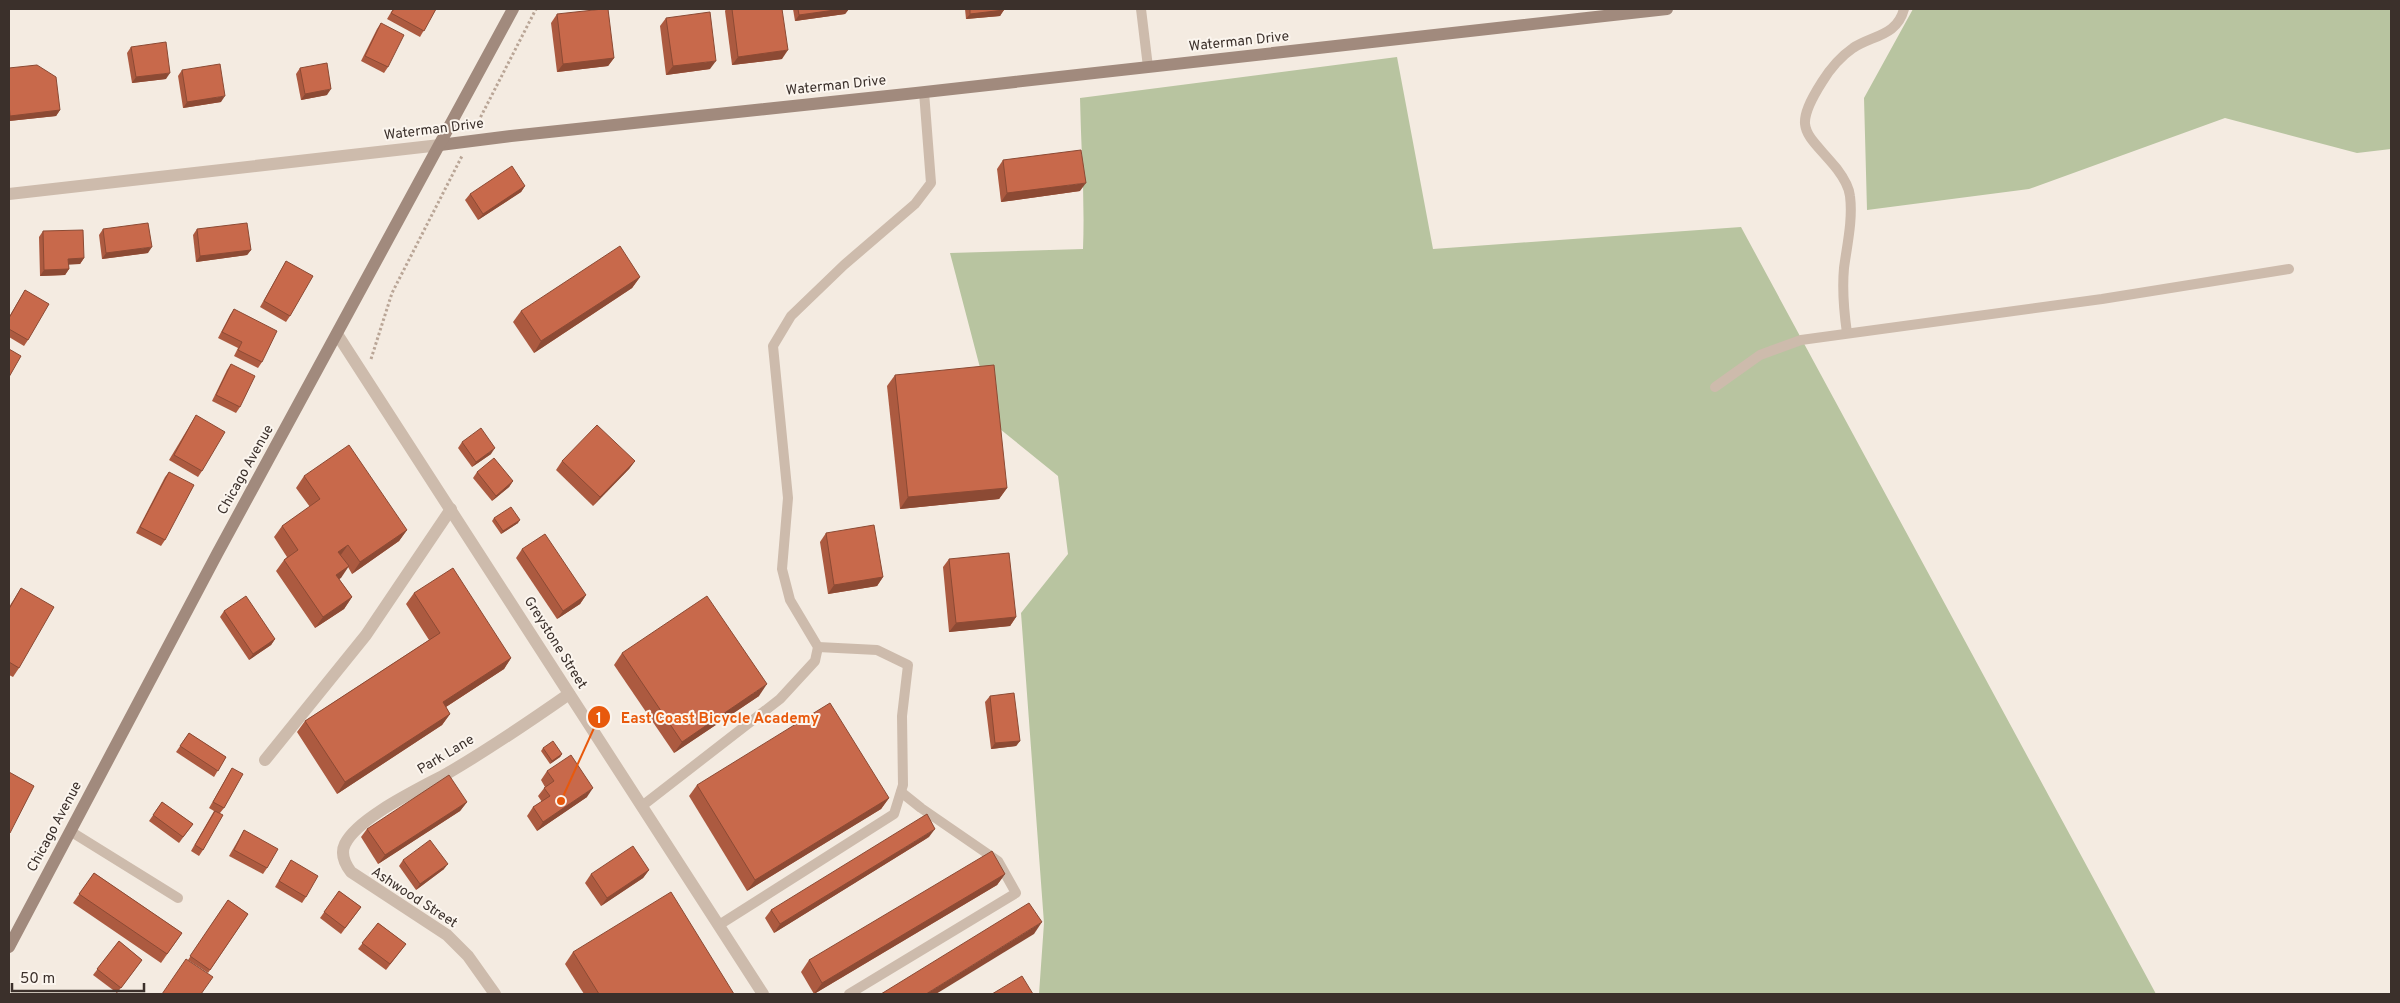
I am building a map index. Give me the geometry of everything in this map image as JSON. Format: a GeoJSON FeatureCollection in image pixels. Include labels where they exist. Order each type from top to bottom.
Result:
{"type":"FeatureCollection","features":[{"type":"Feature","properties":{"kind":"street","name":"Chicago Avenue"},"geometry":{"type":"LineString","coordinates":[[9,947],[513,9]]}},
{"type":"Feature","properties":{"kind":"street","name":"Waterman Drive"},"geometry":{"type":"LineString","coordinates":[[9,194],[511,136],[1668,9]]}},
{"type":"Feature","properties":{"kind":"street","name":"Greystone Street"},"geometry":{"type":"LineString","coordinates":[[337,334],[763,994]]}},
{"type":"Feature","properties":{"kind":"street"},"geometry":{"type":"LineString","coordinates":[[266,760],[366,635],[451,509]]}},
{"type":"Feature","properties":{"kind":"street","name":"Park Lane"},"geometry":{"type":"LineString","coordinates":[[344,847],[356,831],[371,819],[526,724],[569,694]]}},
{"type":"Feature","properties":{"kind":"street","name":"Ashwood Street"},"geometry":{"type":"LineString","coordinates":[[344,847],[344,860],[350,872],[447,935],[468,956],[495,994]]}},
{"type":"Feature","properties":{"kind":"lane"},"geometry":{"type":"LineString","coordinates":[[1141,9],[1148,67]]}},
{"type":"Feature","properties":{"kind":"lane"},"geometry":{"type":"LineString","coordinates":[[1847,333],[1843,284],[1850,224],[1849,190],[1841,174],[1807,136],[1804,122],[1817,91],[1832,67],[1851,49],[1890,32],[1899,22],[1904,9]]}},
{"type":"Feature","properties":{"kind":"lane"},"geometry":{"type":"LineString","coordinates":[[642,806],[780,699],[815,661],[818,647],[790,600],[782,569],[788,498],[773,346],[791,316],[844,265],[915,204],[931,183],[924,92]]}},
{"type":"Feature","properties":{"kind":"lane"},"geometry":{"type":"LineString","coordinates":[[1715,387],[1751,360],[1775,348],[1801,340],[2102,299],[2289,268]]}},
{"type":"Feature","properties":{"kind":"lane"},"geometry":{"type":"LineString","coordinates":[[719,925],[894,814],[903,785],[902,716],[908,666],[877,650],[818,647]]}},
{"type":"Feature","properties":{"kind":"lane"},"geometry":{"type":"LineString","coordinates":[[849,994],[1016,893],[998,860],[920,808],[900,792]]}},
{"type":"Feature","properties":{"kind":"lane"},"geometry":{"type":"LineString","coordinates":[[70,831],[178,898]]}},
{"type":"Feature","properties":{"kind":"path"},"geometry":{"type":"LineString","coordinates":[[500,79],[536,9]]}},
{"type":"Feature","properties":{"kind":"path"},"geometry":{"type":"LineString","coordinates":[[372,358],[392,293],[454,173]]}},
{"type":"Feature","properties":{"kind":"green space"},"geometry":{"type":"Polygon","coordinates":[[[1913,9],[2391,9],[2391,149],[2357,153],[2225,118],[2029,189],[1867,210],[1864,98],[1913,9]]]}},
{"type":"Feature","properties":{"kind":"green space"},"geometry":{"type":"Polygon","coordinates":[[[1397,57],[1433,249],[1741,227],[2156,994],[1039,994],[1044,923],[1021,613],[1068,554],[1058,476],[995,425],[950,253],[1083,249],[1080,98],[1397,57]]]}},
{"type":"Feature","properties":{"kind":"building"},"geometry":{"type":"Polygon","coordinates":[[[394,9],[436,9],[424,31],[391,13],[394,9]]]}},
{"type":"Feature","properties":{"kind":"building"},"geometry":{"type":"Polygon","coordinates":[[[608,9],[614,58],[563,64],[557,14],[608,9]]]}},
{"type":"Feature","properties":{"kind":"building"},"geometry":{"type":"Polygon","coordinates":[[[732,9],[782,9],[788,50],[738,57],[732,9]]]}},
{"type":"Feature","properties":{"kind":"building"},"geometry":{"type":"Polygon","coordinates":[[[798,9],[842,9],[799,15],[798,9]]]}},
{"type":"Feature","properties":{"kind":"building"},"geometry":{"type":"Polygon","coordinates":[[[970,9],[1004,9],[1004,10],[970,14],[970,9]]]}},
{"type":"Feature","properties":{"kind":"building"},"geometry":{"type":"Polygon","coordinates":[[[710,12],[716,61],[673,66],[666,18],[710,12]]]}},
{"type":"Feature","properties":{"kind":"building"},"geometry":{"type":"Polygon","coordinates":[[[381,23],[404,35],[388,67],[365,56],[381,23]]]}},
{"type":"Feature","properties":{"kind":"building"},"geometry":{"type":"Polygon","coordinates":[[[166,42],[170,73],[136,77],[131,47],[166,42]]]}},
{"type":"Feature","properties":{"kind":"building"},"geometry":{"type":"Polygon","coordinates":[[[327,63],[331,89],[305,94],[300,68],[327,63]]]}},
{"type":"Feature","properties":{"kind":"building"},"geometry":{"type":"Polygon","coordinates":[[[220,64],[225,96],[187,102],[182,70],[220,64]]]}},
{"type":"Feature","properties":{"kind":"building"},"geometry":{"type":"Polygon","coordinates":[[[37,65],[56,77],[60,110],[10,116],[9,68],[37,65]]]}},
{"type":"Feature","properties":{"kind":"building"},"geometry":{"type":"Polygon","coordinates":[[[1081,150],[1086,183],[1007,193],[1003,160],[1081,150]]]}},
{"type":"Feature","properties":{"kind":"building"},"geometry":{"type":"Polygon","coordinates":[[[512,166],[525,186],[483,214],[470,194],[512,166]]]}},
{"type":"Feature","properties":{"kind":"building"},"geometry":{"type":"Polygon","coordinates":[[[148,223],[152,247],[106,253],[103,229],[148,223]]]}},
{"type":"Feature","properties":{"kind":"building"},"geometry":{"type":"Polygon","coordinates":[[[247,223],[251,250],[200,256],[197,229],[247,223]]]}},
{"type":"Feature","properties":{"kind":"building"},"geometry":{"type":"Polygon","coordinates":[[[83,230],[84,258],[68,259],[69,269],[44,270],[43,231],[83,230]]]}},
{"type":"Feature","properties":{"kind":"building"},"geometry":{"type":"Polygon","coordinates":[[[620,246],[640,277],[541,341],[521,311],[620,246]]]}},
{"type":"Feature","properties":{"kind":"building"},"geometry":{"type":"Polygon","coordinates":[[[286,261],[313,276],[290,316],[264,301],[286,261]]]}},
{"type":"Feature","properties":{"kind":"building"},"geometry":{"type":"Polygon","coordinates":[[[25,290],[49,304],[28,340],[9,329],[9,318],[25,290]]]}},
{"type":"Feature","properties":{"kind":"building"},"geometry":{"type":"Polygon","coordinates":[[[234,309],[277,331],[262,362],[238,350],[242,342],[222,332],[234,309]]]}},
{"type":"Feature","properties":{"kind":"building"},"geometry":{"type":"Polygon","coordinates":[[[9,349],[21,356],[9,377],[9,349]]]}},
{"type":"Feature","properties":{"kind":"building"},"geometry":{"type":"Polygon","coordinates":[[[231,364],[255,376],[240,407],[216,395],[231,364]]]}},
{"type":"Feature","properties":{"kind":"building"},"geometry":{"type":"Polygon","coordinates":[[[994,365],[1007,488],[908,497],[895,375],[994,365]]]}},
{"type":"Feature","properties":{"kind":"building"},"geometry":{"type":"Polygon","coordinates":[[[196,415],[225,432],[202,471],[174,455],[196,415]]]}},
{"type":"Feature","properties":{"kind":"building"},"geometry":{"type":"Polygon","coordinates":[[[597,425],[635,461],[600,497],[562,461],[597,425]]]}},
{"type":"Feature","properties":{"kind":"building"},"geometry":{"type":"Polygon","coordinates":[[[481,428],[495,448],[476,462],[462,442],[481,428]]]}},
{"type":"Feature","properties":{"kind":"building"},"geometry":{"type":"Polygon","coordinates":[[[349,445],[407,530],[360,562],[348,545],[338,552],[349,566],[336,575],[352,597],[323,617],[284,560],[298,550],[282,526],[320,499],[304,476],[349,445]]]}},
{"type":"Feature","properties":{"kind":"building"},"geometry":{"type":"Polygon","coordinates":[[[494,458],[513,481],[496,496],[477,472],[494,458]]]}},
{"type":"Feature","properties":{"kind":"building"},"geometry":{"type":"Polygon","coordinates":[[[169,472],[194,485],[165,540],[140,527],[169,472]]]}},
{"type":"Feature","properties":{"kind":"building"},"geometry":{"type":"Polygon","coordinates":[[[511,507],[520,520],[503,531],[494,518],[511,507]]]}},
{"type":"Feature","properties":{"kind":"building"},"geometry":{"type":"Polygon","coordinates":[[[874,525],[883,577],[834,585],[826,533],[874,525]]]}},
{"type":"Feature","properties":{"kind":"building"},"geometry":{"type":"Polygon","coordinates":[[[545,534],[586,595],[563,611],[522,549],[545,534]]]}},
{"type":"Feature","properties":{"kind":"building"},"geometry":{"type":"Polygon","coordinates":[[[1009,553],[1016,617],[956,623],[949,559],[1009,553]]]}},
{"type":"Feature","properties":{"kind":"building"},"geometry":{"type":"Polygon","coordinates":[[[453,568],[511,658],[443,702],[450,714],[345,782],[305,721],[440,633],[414,593],[453,568]]]}},
{"type":"Feature","properties":{"kind":"building"},"geometry":{"type":"Polygon","coordinates":[[[21,588],[54,607],[19,668],[9,662],[9,609],[21,588]]]}},
{"type":"Feature","properties":{"kind":"building"},"geometry":{"type":"Polygon","coordinates":[[[246,596],[275,639],[253,654],[224,611],[246,596]]]}},
{"type":"Feature","properties":{"kind":"building"},"geometry":{"type":"Polygon","coordinates":[[[707,596],[767,684],[682,742],[622,653],[707,596]]]}},
{"type":"Feature","properties":{"kind":"building"},"geometry":{"type":"Polygon","coordinates":[[[1014,693],[1020,741],[995,743],[990,696],[1014,693]]]}},
{"type":"Feature","properties":{"kind":"building"},"geometry":{"type":"Polygon","coordinates":[[[830,703],[889,798],[755,880],[697,785],[830,703]]]}},
{"type":"Feature","properties":{"kind":"building"},"geometry":{"type":"Polygon","coordinates":[[[189,733],[226,757],[218,771],[180,746],[189,733]]]}},
{"type":"Feature","properties":{"kind":"building"},"geometry":{"type":"Polygon","coordinates":[[[553,741],[562,754],[552,761],[543,748],[553,741]]]}},
{"type":"Feature","properties":{"kind":"building"},"geometry":{"type":"Polygon","coordinates":[[[571,755],[593,788],[543,822],[533,807],[550,796],[544,788],[554,781],[547,771],[571,755]]]}},
{"type":"Feature","properties":{"kind":"building"},"geometry":{"type":"Polygon","coordinates":[[[232,768],[243,774],[224,808],[213,802],[232,768]]]}},
{"type":"Feature","properties":{"kind":"building"},"geometry":{"type":"Polygon","coordinates":[[[9,772],[34,786],[10,833],[9,833],[9,772]]]}},
{"type":"Feature","properties":{"kind":"building"},"geometry":{"type":"Polygon","coordinates":[[[449,775],[467,802],[385,855],[367,829],[449,775]]]}},
{"type":"Feature","properties":{"kind":"building"},"geometry":{"type":"Polygon","coordinates":[[[162,802],[193,824],[183,837],[153,815],[162,802]]]}},
{"type":"Feature","properties":{"kind":"building"},"geometry":{"type":"Polygon","coordinates":[[[215,811],[223,815],[203,850],[195,845],[215,811]]]}},
{"type":"Feature","properties":{"kind":"building"},"geometry":{"type":"Polygon","coordinates":[[[927,814],[935,829],[780,924],[771,910],[927,814]]]}},
{"type":"Feature","properties":{"kind":"building"},"geometry":{"type":"Polygon","coordinates":[[[244,830],[278,849],[267,868],[234,850],[244,830]]]}},
{"type":"Feature","properties":{"kind":"building"},"geometry":{"type":"Polygon","coordinates":[[[430,840],[448,864],[420,884],[403,860],[430,840]]]}},
{"type":"Feature","properties":{"kind":"building"},"geometry":{"type":"Polygon","coordinates":[[[633,846],[649,870],[607,898],[591,874],[633,846]]]}},
{"type":"Feature","properties":{"kind":"building"},"geometry":{"type":"Polygon","coordinates":[[[992,851],[1005,874],[822,983],[809,960],[992,851]]]}},
{"type":"Feature","properties":{"kind":"building"},"geometry":{"type":"Polygon","coordinates":[[[291,860],[318,876],[306,897],[279,881],[291,860]]]}},
{"type":"Feature","properties":{"kind":"building"},"geometry":{"type":"Polygon","coordinates":[[[94,873],[182,933],[167,954],[79,894],[94,873]]]}},
{"type":"Feature","properties":{"kind":"building"},"geometry":{"type":"Polygon","coordinates":[[[339,891],[361,907],[345,928],[324,912],[339,891]]]}},
{"type":"Feature","properties":{"kind":"building"},"geometry":{"type":"Polygon","coordinates":[[[671,892],[734,994],[599,994],[573,952],[671,892]]]}},
{"type":"Feature","properties":{"kind":"building"},"geometry":{"type":"Polygon","coordinates":[[[228,900],[248,914],[210,970],[190,956],[228,900]]]}},
{"type":"Feature","properties":{"kind":"building"},"geometry":{"type":"Polygon","coordinates":[[[1029,903],[1042,922],[926,994],[881,994],[1029,903]]]}},
{"type":"Feature","properties":{"kind":"building"},"geometry":{"type":"Polygon","coordinates":[[[378,923],[406,944],[390,964],[362,943],[378,923]]]}},
{"type":"Feature","properties":{"kind":"building"},"geometry":{"type":"Polygon","coordinates":[[[119,941],[142,960],[121,988],[97,969],[119,941]]]}},
{"type":"Feature","properties":{"kind":"building"},"geometry":{"type":"Polygon","coordinates":[[[186,959],[213,977],[201,994],[162,994],[186,959]]]}},
{"type":"Feature","properties":{"kind":"building"},"geometry":{"type":"Polygon","coordinates":[[[1022,976],[1033,994],[992,994],[1022,976]]]}},
{"type":"Feature","properties":{"kind":"place","name":"East Coast Bicycle Academy"},"geometry":{"type":"Point","coordinates":[561,801]}}]}
